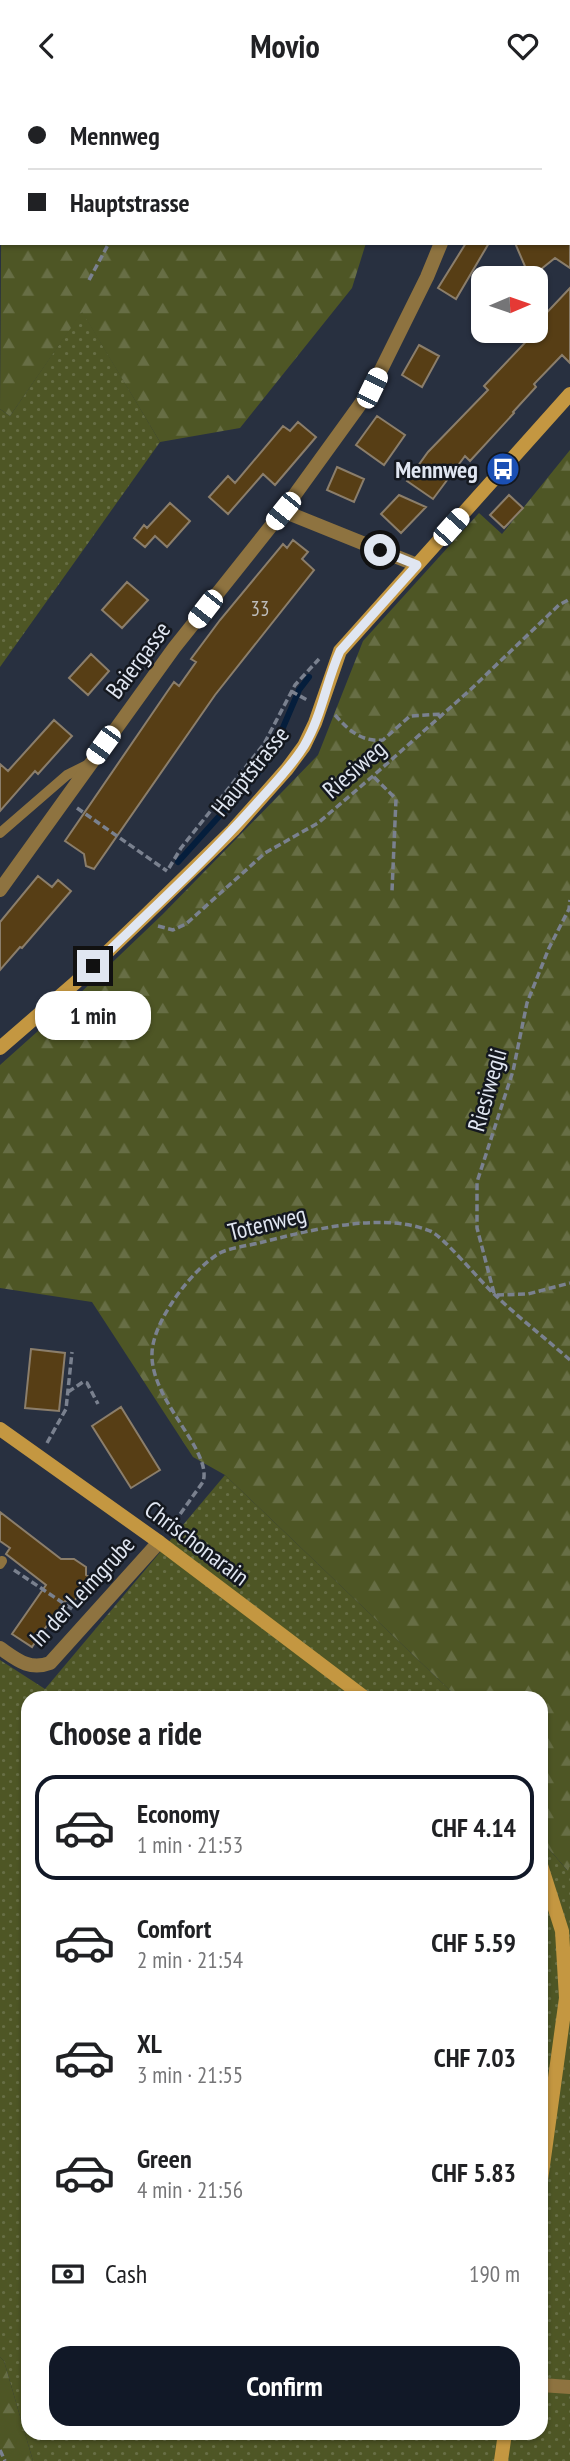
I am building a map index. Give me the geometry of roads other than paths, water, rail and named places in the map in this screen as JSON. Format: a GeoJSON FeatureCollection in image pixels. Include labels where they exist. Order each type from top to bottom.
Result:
{"type":"FeatureCollection","features":[{"type":"Feature","properties":{"kind":"street","name":"Baiergasse"},"geometry":{"type":"LineString","coordinates":[[0,890],[174,648],[283,511],[372,388],[428,277],[440,245]]}},
{"type":"Feature","properties":{"kind":"street","name":"Hauptstrasse"},"geometry":{"type":"LineString","coordinates":[[0,1048],[75,983],[145,916],[233,829],[288,769],[304,746],[323,705],[332,668],[340,651],[570,394]]}},
{"type":"Feature","properties":{"kind":"street"},"geometry":{"type":"LineString","coordinates":[[283,511],[417,565]]}},
{"type":"Feature","properties":{"kind":"street","name":"Chrischonarain"},"geometry":{"type":"LineString","coordinates":[[0,1429],[159,1542],[356,1691]]}},
{"type":"Feature","properties":{"kind":"street","name":"In der Leimgrube"},"geometry":{"type":"LineString","coordinates":[[0,1648],[24,1664],[42,1666],[50,1663],[159,1542]]}},
{"type":"Feature","properties":{"kind":"street"},"geometry":{"type":"LineString","coordinates":[[548,1887],[562,1931],[566,1998],[548,2129]]}},
{"type":"Feature","properties":{"kind":"street"},"geometry":{"type":"LineString","coordinates":[[548,2385],[570,2387]]}},
{"type":"Feature","properties":{"kind":"street"},"geometry":{"type":"LineString","coordinates":[[501,2461],[504,2440]]}},
{"type":"Feature","properties":{"kind":"lane"},"geometry":{"type":"LineString","coordinates":[[0,833],[67,775],[89,764]]}},
{"type":"Feature","properties":{"kind":"waterway"},"geometry":{"type":"LineString","coordinates":[[178,862],[258,773],[273,751],[299,690],[309,677]]}},
{"type":"Feature","properties":{"kind":"place","name":"Mennweg"},"geometry":{"type":"Point","coordinates":[503,469]}}]}
